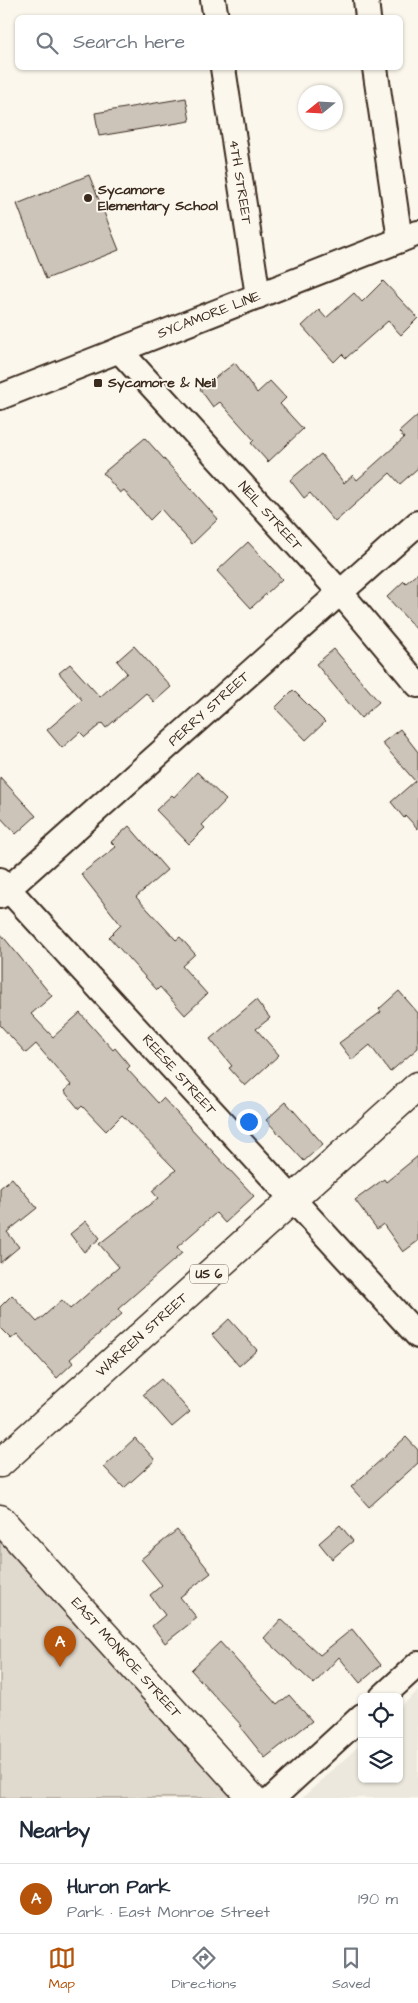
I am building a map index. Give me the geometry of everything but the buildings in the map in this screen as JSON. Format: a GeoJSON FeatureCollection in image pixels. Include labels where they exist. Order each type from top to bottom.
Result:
{"type":"FeatureCollection","features":[{"type":"Feature","properties":{"kind":"main road","name":"WARREN STREET"},"geometry":{"type":"LineString","coordinates":[[0,1463],[418,1086]]}},
{"type":"Feature","properties":{"kind":"main road","name":"EAST MONROE STREET"},"geometry":{"type":"LineString","coordinates":[[0,1519],[252,1798]]}},
{"type":"Feature","properties":{"kind":"street"},"geometry":{"type":"LineString","coordinates":[[213,0],[216,15]]}},
{"type":"Feature","properties":{"kind":"street"},"geometry":{"type":"LineString","coordinates":[[366,0],[368,15]]}},
{"type":"Feature","properties":{"kind":"street","name":"4TH STREET"},"geometry":{"type":"LineString","coordinates":[[223,70],[258,296]]}},
{"type":"Feature","properties":{"kind":"street"},"geometry":{"type":"LineString","coordinates":[[376,70],[409,236]]}},
{"type":"Feature","properties":{"kind":"street","name":"SYCAMORE LINE"},"geometry":{"type":"LineString","coordinates":[[0,397],[409,236]]}},
{"type":"Feature","properties":{"kind":"street","name":"NEIL STREET"},"geometry":{"type":"LineString","coordinates":[[119,350],[340,592],[418,685]]}},
{"type":"Feature","properties":{"kind":"street","name":"PERRY STREET"},"geometry":{"type":"LineString","coordinates":[[3,888],[418,523]]}},
{"type":"Feature","properties":{"kind":"street","name":"REESE STREET"},"geometry":{"type":"LineString","coordinates":[[3,888],[418,1336]]}},
{"type":"Feature","properties":{"kind":"street"},"geometry":{"type":"LineString","coordinates":[[386,1693],[418,1664]]}},
{"type":"Feature","properties":{"kind":"street"},"geometry":{"type":"LineString","coordinates":[[273,1798],[358,1720]]}},
{"type":"Feature","properties":{"kind":"shaded area"},"geometry":{"type":"Polygon","coordinates":[[[0,1539],[237,1798],[0,1798],[0,1539]]]}},
{"type":"Feature","properties":{"kind":"shaded area"},"geometry":{"type":"Polygon","coordinates":[[[418,1691],[418,1798],[302,1798],[358,1747],[358,1783],[403,1783],[403,1704],[418,1691]]]}},
{"type":"Feature","properties":{"kind":"place","name":"Sycamore Elementary School"},"geometry":{"type":"Point","coordinates":[88,198]}},
{"type":"Feature","properties":{"kind":"place","name":"Sycamore & Neil"},"geometry":{"type":"Point","coordinates":[98,383]}},
{"type":"Feature","properties":{"kind":"place","name":"Huron Park"},"geometry":{"type":"Point","coordinates":[60,1667]}}]}
